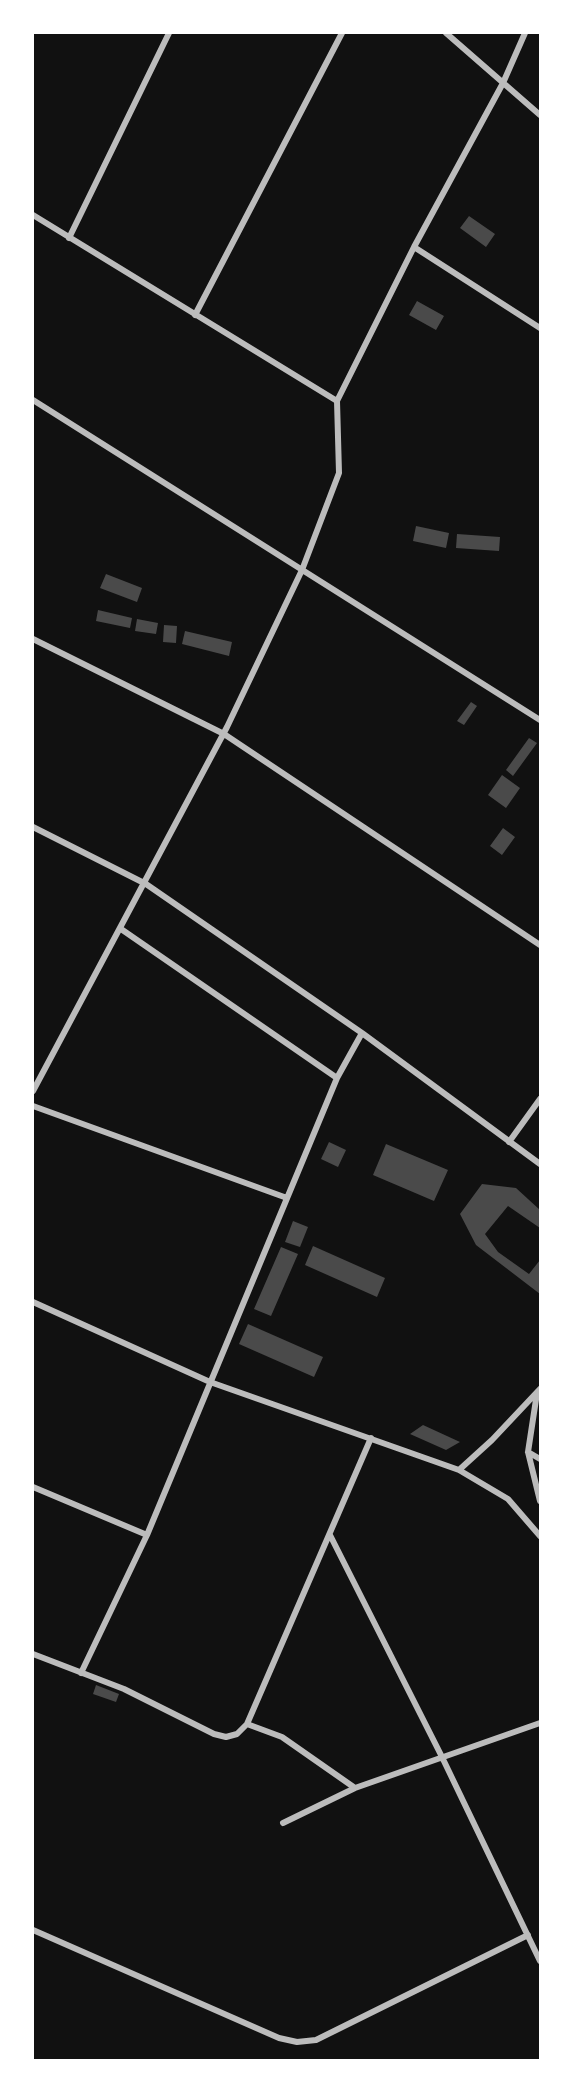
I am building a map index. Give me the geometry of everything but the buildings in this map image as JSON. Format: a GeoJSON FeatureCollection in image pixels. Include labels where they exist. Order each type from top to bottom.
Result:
{"type":"FeatureCollection","features":[{"type":"Feature","properties":{"kind":"street"},"geometry":{"type":"LineString","coordinates":[[69,238],[169,33]]}},
{"type":"Feature","properties":{"kind":"street"},"geometry":{"type":"LineString","coordinates":[[195,315],[342,33]]}},
{"type":"Feature","properties":{"kind":"street"},"geometry":{"type":"LineString","coordinates":[[446,33],[540,116]]}},
{"type":"Feature","properties":{"kind":"street"},"geometry":{"type":"LineString","coordinates":[[33,1091],[146,884],[224,734],[302,570],[339,473],[338,401],[414,247],[503,83],[525,33]]}},
{"type":"Feature","properties":{"kind":"street"},"geometry":{"type":"LineString","coordinates":[[33,215],[338,401]]}},
{"type":"Feature","properties":{"kind":"street"},"geometry":{"type":"LineString","coordinates":[[414,247],[540,328]]}},
{"type":"Feature","properties":{"kind":"street"},"geometry":{"type":"LineString","coordinates":[[33,400],[540,720]]}},
{"type":"Feature","properties":{"kind":"street"},"geometry":{"type":"LineString","coordinates":[[33,639],[224,734],[540,945]]}},
{"type":"Feature","properties":{"kind":"street"},"geometry":{"type":"LineString","coordinates":[[33,827],[146,884],[362,1033],[540,1164]]}},
{"type":"Feature","properties":{"kind":"street"},"geometry":{"type":"LineString","coordinates":[[121,929],[337,1078]]}},
{"type":"Feature","properties":{"kind":"street"},"geometry":{"type":"LineString","coordinates":[[81,1673],[147,1535],[337,1078],[362,1033]]}},
{"type":"Feature","properties":{"kind":"street"},"geometry":{"type":"LineString","coordinates":[[508,1142],[540,1099]]}},
{"type":"Feature","properties":{"kind":"street"},"geometry":{"type":"LineString","coordinates":[[33,1106],[287,1198]]}},
{"type":"Feature","properties":{"kind":"street"},"geometry":{"type":"LineString","coordinates":[[33,1302],[210,1382],[459,1470],[508,1499],[540,1536]]}},
{"type":"Feature","properties":{"kind":"street"},"geometry":{"type":"LineString","coordinates":[[459,1470],[492,1440],[538,1391]]}},
{"type":"Feature","properties":{"kind":"street"},"geometry":{"type":"LineString","coordinates":[[538,1391],[528,1452],[540,1501]]}},
{"type":"Feature","properties":{"kind":"street"},"geometry":{"type":"LineString","coordinates":[[33,1654],[146,1700],[214,1734],[226,1737],[237,1734],[247,1724],[370,1438]]}},
{"type":"Feature","properties":{"kind":"street"},"geometry":{"type":"LineString","coordinates":[[528,1452],[540,1459]]}},
{"type":"Feature","properties":{"kind":"street"},"geometry":{"type":"LineString","coordinates":[[33,1487],[147,1535]]}},
{"type":"Feature","properties":{"kind":"street"},"geometry":{"type":"LineString","coordinates":[[330,1535],[442,1757],[540,1961]]}},
{"type":"Feature","properties":{"kind":"street"},"geometry":{"type":"LineString","coordinates":[[283,1823],[355,1788],[540,1723]]}},
{"type":"Feature","properties":{"kind":"street"},"geometry":{"type":"LineString","coordinates":[[247,1724],[291,1742],[355,1788]]}},
{"type":"Feature","properties":{"kind":"street"},"geometry":{"type":"LineString","coordinates":[[33,1930],[279,2038],[297,2042],[316,2040],[528,1935]]}}]}
